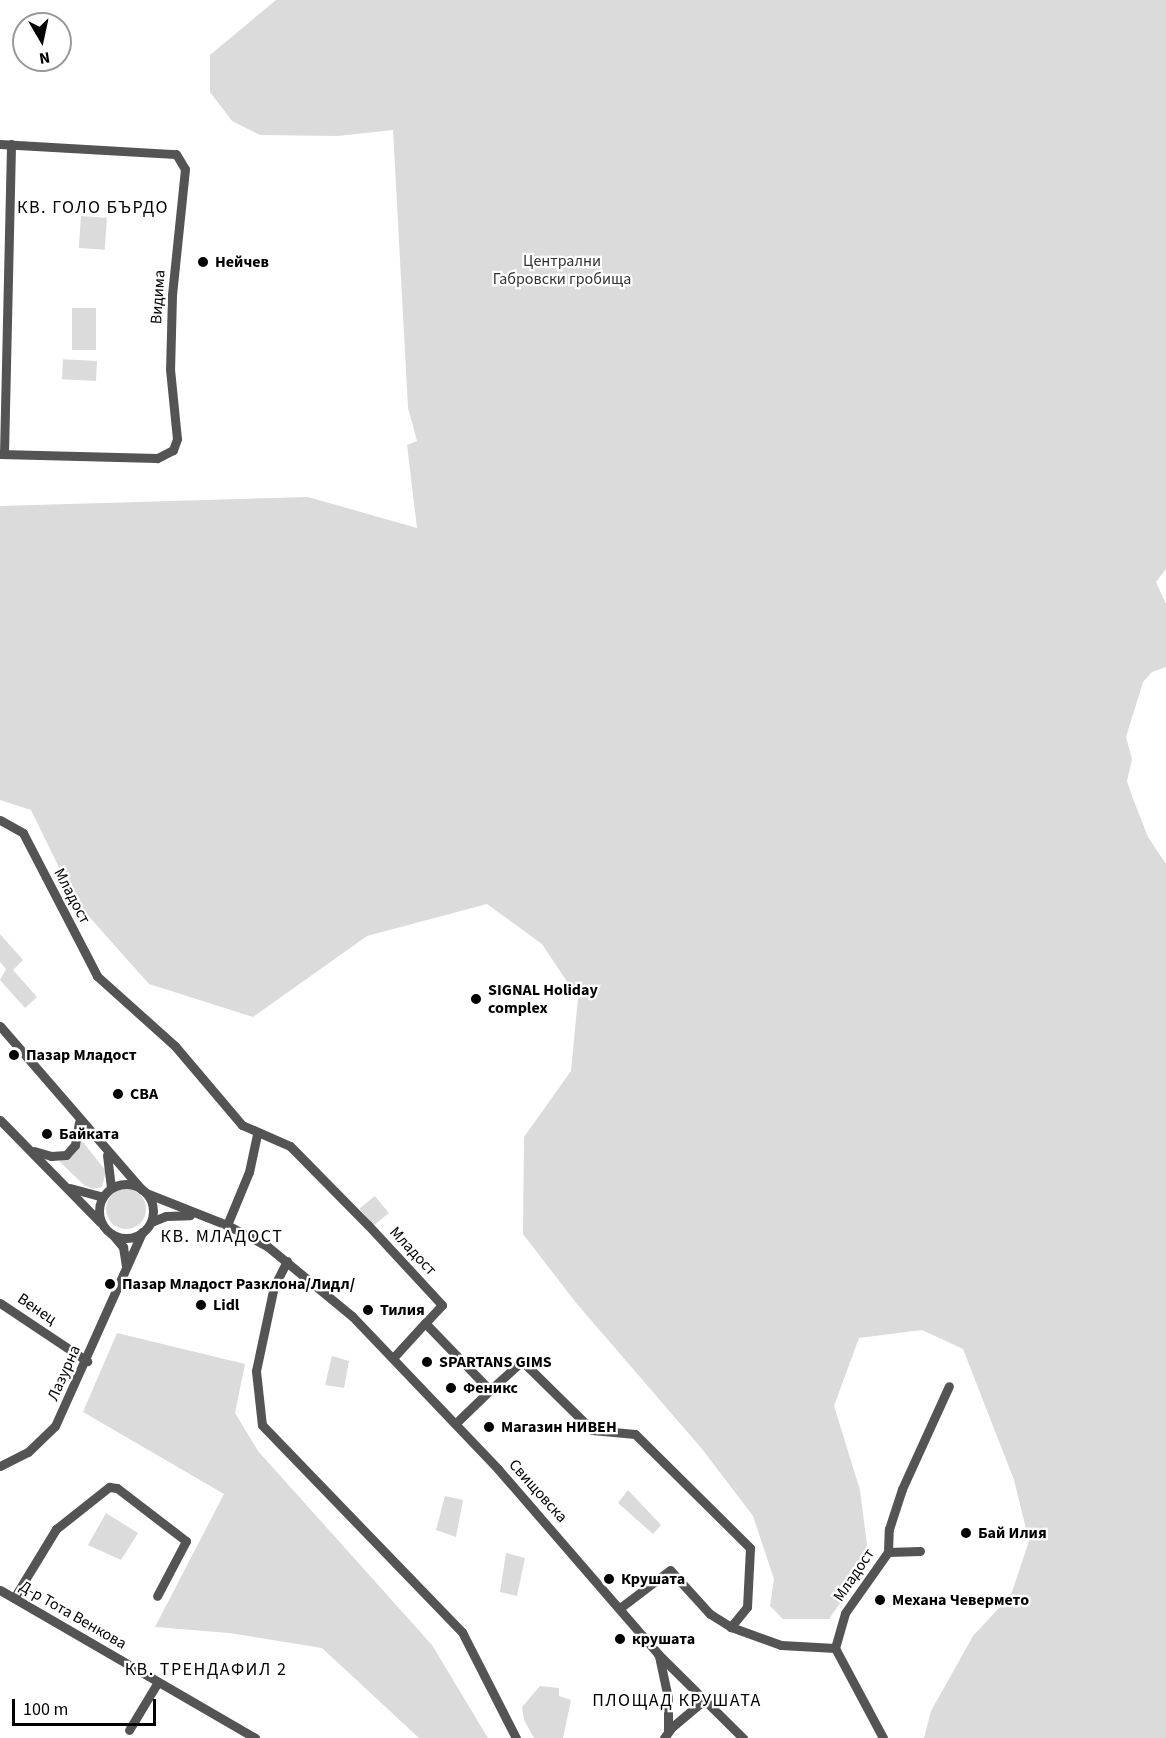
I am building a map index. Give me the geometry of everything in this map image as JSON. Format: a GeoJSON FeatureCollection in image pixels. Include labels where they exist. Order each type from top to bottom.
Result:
{"type":"FeatureCollection","features":[{"type":"Feature","properties":{"kind":"street","name":"Видима"},"geometry":{"type":"LineString","coordinates":[[0,144],[176,154],[185,169],[172,295],[170,369],[177,439],[173,450],[156,458],[2,454]]}},
{"type":"Feature","properties":{"kind":"street"},"geometry":{"type":"LineString","coordinates":[[2,454],[11,144]]}},
{"type":"Feature","properties":{"kind":"street","name":"Младост"},"geometry":{"type":"LineString","coordinates":[[0,820],[23,833],[97,976],[176,1046],[242,1125],[257,1134],[290,1146],[442,1305],[425,1323]]}},
{"type":"Feature","properties":{"kind":"street"},"geometry":{"type":"LineString","coordinates":[[0,1026],[79,1122],[144,1191],[152,1205],[150,1222],[142,1232],[127,1238],[109,1231],[99,1210],[103,1197],[111,1188],[127,1184],[144,1191]]}},
{"type":"Feature","properties":{"kind":"street"},"geometry":{"type":"LineString","coordinates":[[0,1120],[68,1187],[123,1246],[126,1268]]}},
{"type":"Feature","properties":{"kind":"street"},"geometry":{"type":"LineString","coordinates":[[29,1149],[51,1156],[66,1155],[75,1145],[79,1122]]}},
{"type":"Feature","properties":{"kind":"street"},"geometry":{"type":"LineString","coordinates":[[227,1225],[249,1172],[257,1134]]}},
{"type":"Feature","properties":{"kind":"street"},"geometry":{"type":"LineString","coordinates":[[105,1150],[111,1167],[111,1188]]}},
{"type":"Feature","properties":{"kind":"street"},"geometry":{"type":"LineString","coordinates":[[68,1187],[103,1197]]}},
{"type":"Feature","properties":{"kind":"street","name":"Свищовска"},"geometry":{"type":"LineString","coordinates":[[144,1191],[195,1215],[227,1225],[287,1261],[393,1358],[456,1424],[621,1608],[658,1654],[743,1738]]}},
{"type":"Feature","properties":{"kind":"street","name":"Свищовска"},"geometry":{"type":"LineString","coordinates":[[150,1222],[166,1216],[195,1215]]}},
{"type":"Feature","properties":{"kind":"street","name":"Лазурна"},"geometry":{"type":"LineString","coordinates":[[0,1466],[28,1452],[55,1426],[87,1361],[142,1232]]}},
{"type":"Feature","properties":{"kind":"street"},"geometry":{"type":"LineString","coordinates":[[287,1261],[274,1286],[256,1371],[262,1425],[462,1632],[516,1738]]}},
{"type":"Feature","properties":{"kind":"street","name":"Венец"},"geometry":{"type":"LineString","coordinates":[[0,1303],[87,1361]]}},
{"type":"Feature","properties":{"kind":"street"},"geometry":{"type":"LineString","coordinates":[[393,1358],[425,1323],[490,1390]]}},
{"type":"Feature","properties":{"kind":"street"},"geometry":{"type":"LineString","coordinates":[[456,1424],[522,1361],[592,1430],[635,1434],[750,1548],[747,1607],[731,1627]]}},
{"type":"Feature","properties":{"kind":"street","name":"Младост"},"geometry":{"type":"LineString","coordinates":[[835,1648],[845,1613],[888,1552],[889,1529],[902,1489],[949,1386]]}},
{"type":"Feature","properties":{"kind":"street"},"geometry":{"type":"LineString","coordinates":[[14,1598],[56,1528],[109,1487],[117,1488],[186,1541],[157,1596]]}},
{"type":"Feature","properties":{"kind":"street"},"geometry":{"type":"LineString","coordinates":[[888,1552],[920,1551]]}},
{"type":"Feature","properties":{"kind":"street"},"geometry":{"type":"LineString","coordinates":[[621,1608],[669,1570],[710,1614],[731,1627],[781,1645],[835,1648],[883,1738]]}},
{"type":"Feature","properties":{"kind":"street","name":"Д-р Тота Венкова"},"geometry":{"type":"LineString","coordinates":[[0,1590],[255,1738]]}},
{"type":"Feature","properties":{"kind":"street"},"geometry":{"type":"LineString","coordinates":[[658,1654],[668,1698],[666,1735]]}},
{"type":"Feature","properties":{"kind":"street"},"geometry":{"type":"LineString","coordinates":[[129,1731],[158,1682]]}},
{"type":"Feature","properties":{"kind":"street"},"geometry":{"type":"LineString","coordinates":[[666,1735],[703,1701]]}},
{"type":"Feature","properties":{"kind":"green space","name":"Централни Габровски гробища"},"geometry":{"type":"Polygon","coordinates":[[[276,0],[1166,0],[1166,569],[1156,582],[1166,604],[1166,667],[1152,672],[1143,682],[1126,737],[1132,759],[1127,781],[1148,837],[1166,864],[1166,1738],[924,1738],[931,1711],[973,1636],[1011,1595],[1029,1541],[1014,1480],[963,1349],[922,1330],[859,1338],[834,1406],[860,1490],[867,1545],[854,1583],[829,1619],[783,1619],[770,1606],[774,1579],[753,1516],[702,1449],[577,1304],[523,1234],[524,1137],[571,1071],[578,998],[542,944],[487,904],[367,936],[253,1017],[149,984],[76,902],[31,810],[0,800],[0,506],[308,497],[417,528],[407,445],[417,441],[408,408],[393,130],[338,136],[260,135],[232,121],[210,92],[210,55],[276,0]]]}},
{"type":"Feature","properties":{"kind":"green space"},"geometry":{"type":"Polygon","coordinates":[[[81,216],[107,218],[105,250],[79,248],[81,216]]]}},
{"type":"Feature","properties":{"kind":"green space"},"geometry":{"type":"Polygon","coordinates":[[[72,308],[96,308],[96,350],[72,350],[72,308]]]}},
{"type":"Feature","properties":{"kind":"green space"},"geometry":{"type":"Polygon","coordinates":[[[63,359],[97,361],[96,381],[62,379],[63,359]]]}},
{"type":"Feature","properties":{"kind":"green space"},"geometry":{"type":"Polygon","coordinates":[[[0,934],[23,960],[13,970],[37,997],[25,1008],[0,980],[6,969],[0,962],[0,934]]]}},
{"type":"Feature","properties":{"kind":"green space"},"geometry":{"type":"Polygon","coordinates":[[[82,1141],[106,1171],[102,1187],[93,1189],[84,1185],[59,1161],[72,1156],[82,1141]]]}},
{"type":"Feature","properties":{"kind":"green space"},"geometry":{"type":"Polygon","coordinates":[[[126,1189],[134,1190],[140,1195],[145,1201],[145,1217],[140,1223],[134,1228],[126,1229],[118,1228],[112,1223],[107,1217],[106,1209],[107,1201],[112,1195],[118,1190],[126,1189]]]}},
{"type":"Feature","properties":{"kind":"green space"},"geometry":{"type":"Polygon","coordinates":[[[375,1196],[389,1213],[373,1226],[359,1209],[375,1196]]]}},
{"type":"Feature","properties":{"kind":"green space"},"geometry":{"type":"Polygon","coordinates":[[[117,1333],[245,1364],[235,1413],[258,1451],[432,1645],[488,1738],[419,1738],[322,1648],[229,1633],[155,1627],[224,1494],[83,1412],[117,1333]]]}},
{"type":"Feature","properties":{"kind":"green space"},"geometry":{"type":"Polygon","coordinates":[[[332,1356],[349,1361],[344,1388],[325,1385],[332,1356]]]}},
{"type":"Feature","properties":{"kind":"green space"},"geometry":{"type":"Polygon","coordinates":[[[628,1490],[661,1525],[653,1534],[618,1503],[628,1490]]]}},
{"type":"Feature","properties":{"kind":"green space"},"geometry":{"type":"Polygon","coordinates":[[[445,1496],[463,1500],[456,1537],[436,1530],[445,1496]]]}},
{"type":"Feature","properties":{"kind":"green space"},"geometry":{"type":"Polygon","coordinates":[[[106,1513],[138,1533],[121,1560],[88,1545],[106,1513]]]}},
{"type":"Feature","properties":{"kind":"green space"},"geometry":{"type":"Polygon","coordinates":[[[506,1553],[525,1558],[517,1596],[500,1592],[506,1553]]]}},
{"type":"Feature","properties":{"kind":"green space"},"geometry":{"type":"Polygon","coordinates":[[[540,1686],[559,1688],[559,1696],[571,1700],[563,1738],[534,1738],[524,1720],[522,1707],[540,1686]]]}},
{"type":"Feature","properties":{"kind":"place","name":"Нейчев"},"geometry":{"type":"Point","coordinates":[203,262]}},
{"type":"Feature","properties":{"kind":"place","name":"SIGNAL Holiday complex"},"geometry":{"type":"Point","coordinates":[476,999]}},
{"type":"Feature","properties":{"kind":"place","name":"Пазар Младост"},"geometry":{"type":"Point","coordinates":[14,1055]}},
{"type":"Feature","properties":{"kind":"place","name":"CBA"},"geometry":{"type":"Point","coordinates":[118,1094]}},
{"type":"Feature","properties":{"kind":"place","name":"Байката"},"geometry":{"type":"Point","coordinates":[47,1134]}},
{"type":"Feature","properties":{"kind":"place","name":"Пазар Младост Разклона/Лидл/"},"geometry":{"type":"Point","coordinates":[110,1284]}},
{"type":"Feature","properties":{"kind":"place","name":"Lidl"},"geometry":{"type":"Point","coordinates":[201,1305]}},
{"type":"Feature","properties":{"kind":"place","name":"Тилия"},"geometry":{"type":"Point","coordinates":[368,1310]}},
{"type":"Feature","properties":{"kind":"place","name":"SPARTANS GIMS"},"geometry":{"type":"Point","coordinates":[427,1362]}},
{"type":"Feature","properties":{"kind":"place","name":"Феникс"},"geometry":{"type":"Point","coordinates":[451,1388]}},
{"type":"Feature","properties":{"kind":"place","name":"Магазин НИВЕН"},"geometry":{"type":"Point","coordinates":[489,1427]}},
{"type":"Feature","properties":{"kind":"place","name":"Бай Илия"},"geometry":{"type":"Point","coordinates":[966,1533]}},
{"type":"Feature","properties":{"kind":"place","name":"Крушата"},"geometry":{"type":"Point","coordinates":[609,1579]}},
{"type":"Feature","properties":{"kind":"place","name":"Механа Чевермето"},"geometry":{"type":"Point","coordinates":[880,1600]}},
{"type":"Feature","properties":{"kind":"place","name":"крушата"},"geometry":{"type":"Point","coordinates":[620,1639]}},
{"type":"Feature","properties":{"kind":"district","name":"КВ. ГОЛО БЪРДО"},"geometry":{"type":"Point","coordinates":[93,208]}},
{"type":"Feature","properties":{"kind":"district","name":"КВ. МЛАДОСТ"},"geometry":{"type":"Point","coordinates":[222,1237]}},
{"type":"Feature","properties":{"kind":"district","name":"КВ. ТРЕНДАФИЛ 2"},"geometry":{"type":"Point","coordinates":[206,1670]}},
{"type":"Feature","properties":{"kind":"district","name":"ПЛОЩАД КРУШАТА"},"geometry":{"type":"Point","coordinates":[677,1701]}}]}
